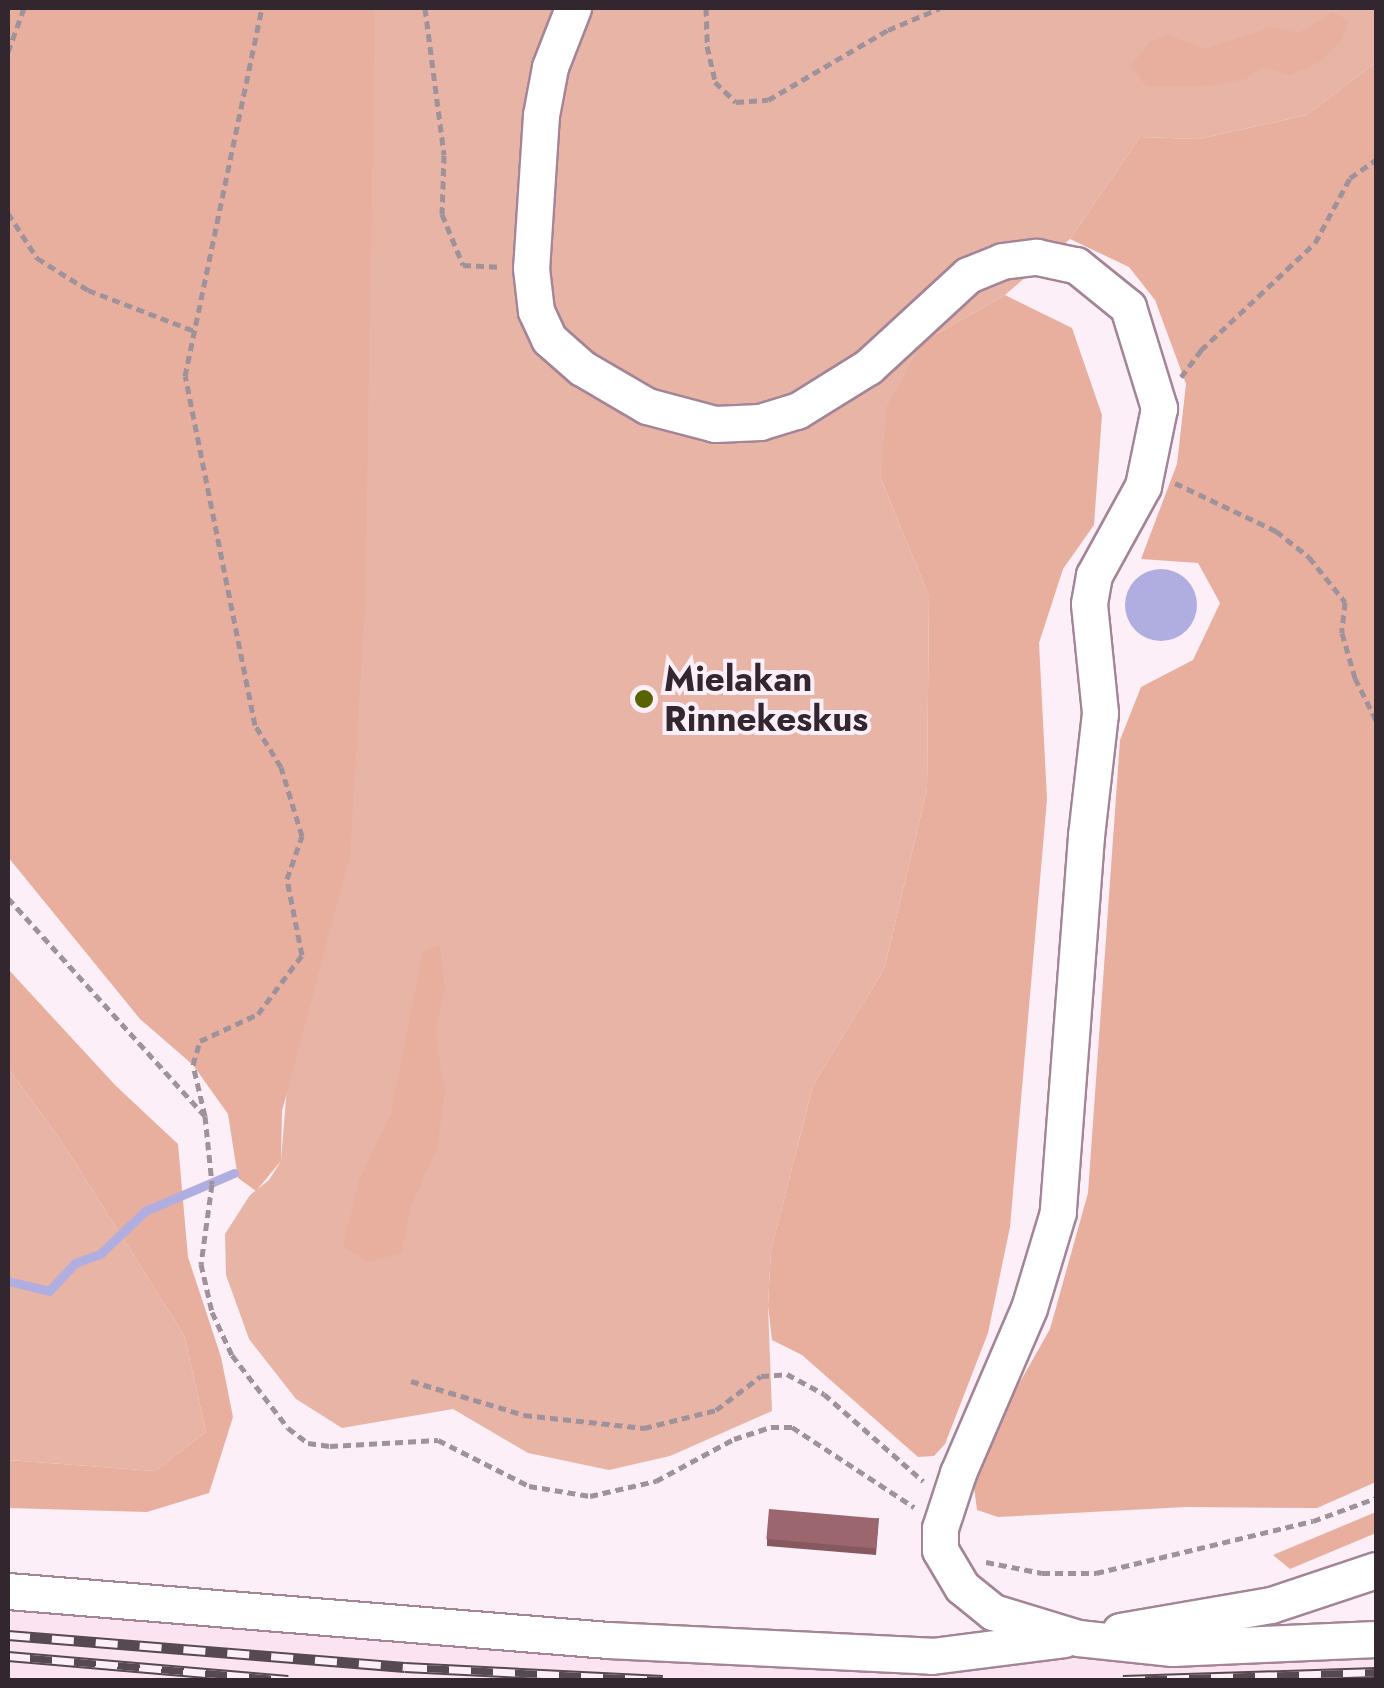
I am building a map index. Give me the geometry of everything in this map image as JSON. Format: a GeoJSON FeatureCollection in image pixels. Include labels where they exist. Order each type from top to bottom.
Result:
{"type":"FeatureCollection","features":[{"type":"Feature","properties":{"kind":"street"},"geometry":{"type":"LineString","coordinates":[[573,8],[550,67],[540,115],[532,268],[536,310],[549,339],[582,368],[647,406],[715,424],[760,422],[798,411],[868,367],[968,275],[1002,261],[1037,257],[1076,265],[1128,307],[1139,354],[1159,408],[1143,486],[1094,576],[1088,604],[1100,713],[1086,836],[1058,1212],[1035,1292],[944,1514],[940,1550],[962,1587],[993,1612],[1078,1638],[1172,1648],[1376,1639]]}},
{"type":"Feature","properties":{"kind":"street"},"geometry":{"type":"LineString","coordinates":[[8,1591],[608,1640],[932,1656],[1078,1638],[1271,1605],[1376,1570]]}},
{"type":"Feature","properties":{"kind":"path"},"geometry":{"type":"LineString","coordinates":[[8,52],[24,8]]}},
{"type":"Feature","properties":{"kind":"path"},"geometry":{"type":"LineString","coordinates":[[262,8],[185,376],[255,725],[280,767],[302,836],[287,880],[302,954],[258,1014],[200,1041],[194,1065],[205,1116],[212,1184],[201,1264],[212,1312],[232,1354],[288,1428],[308,1443],[330,1446],[438,1440],[530,1486],[590,1496],[656,1481],[734,1438],[771,1426],[792,1427],[944,1514]]}},
{"type":"Feature","properties":{"kind":"path"},"geometry":{"type":"LineString","coordinates":[[424,8],[444,154],[442,214],[463,266],[532,268]]}},
{"type":"Feature","properties":{"kind":"path"},"geometry":{"type":"LineString","coordinates":[[706,8],[707,46],[715,82],[736,102],[768,100],[863,44],[940,8]]}},
{"type":"Feature","properties":{"kind":"path"},"geometry":{"type":"LineString","coordinates":[[1159,408],[1201,350],[1316,242],[1350,178],[1376,160]]}},
{"type":"Feature","properties":{"kind":"path"},"geometry":{"type":"LineString","coordinates":[[8,214],[37,258],[88,290],[195,331]]}},
{"type":"Feature","properties":{"kind":"path"},"geometry":{"type":"LineString","coordinates":[[1146,471],[1262,524],[1309,556],[1345,602],[1342,634],[1355,678],[1376,720]]}},
{"type":"Feature","properties":{"kind":"path"},"geometry":{"type":"LineString","coordinates":[[8,898],[205,1116]]}},
{"type":"Feature","properties":{"kind":"path"},"geometry":{"type":"LineString","coordinates":[[411,1381],[524,1415],[644,1428],[716,1410],[761,1376],[787,1374],[824,1394],[990,1565],[1042,1573],[1096,1573],[1314,1520],[1376,1498]]}},
{"type":"Feature","properties":{"kind":"shaded area"},"geometry":{"type":"Polygon","coordinates":[[[8,8],[375,8],[365,608],[350,855],[282,1111],[281,1161],[256,1191],[238,1178],[228,1114],[193,1065],[140,1019],[8,857],[8,8]]]}},
{"type":"Feature","properties":{"kind":"shaded area","name":"Mielakan Rinnekeskus"},"geometry":{"type":"Polygon","coordinates":[[[373,8],[1376,8],[1376,62],[1307,115],[1198,139],[1140,137],[1070,239],[1005,295],[922,342],[881,479],[929,596],[927,789],[884,969],[813,1085],[771,1250],[768,1306],[772,1411],[670,1456],[609,1470],[528,1453],[453,1409],[342,1428],[296,1399],[249,1339],[226,1275],[225,1234],[250,1195],[269,1180],[281,1161],[373,8]]]}},
{"type":"Feature","properties":{"kind":"shaded area"},"geometry":{"type":"Polygon","coordinates":[[[1332,12],[1348,20],[1343,38],[1320,62],[1290,75],[1263,67],[1246,79],[1198,87],[1147,87],[1131,66],[1150,42],[1168,35],[1205,49],[1273,27],[1299,33],[1332,12]]]}},
{"type":"Feature","properties":{"kind":"shaded area"},"geometry":{"type":"Polygon","coordinates":[[[1376,62],[1376,1482],[1317,1508],[1186,1507],[998,1517],[977,1510],[974,1487],[990,1435],[1050,1329],[1088,1193],[1120,740],[1141,687],[1193,660],[1220,603],[1198,563],[1141,559],[1177,464],[1186,384],[1155,300],[1129,267],[1070,239],[1140,137],[1198,139],[1307,115],[1376,62]]]}},
{"type":"Feature","properties":{"kind":"shaded area"},"geometry":{"type":"Polygon","coordinates":[[[1005,295],[1072,328],[1102,415],[1094,525],[1063,569],[1039,643],[1047,799],[1010,1227],[988,1333],[945,1444],[934,1456],[918,1457],[802,1355],[772,1340],[768,1306],[771,1250],[813,1085],[884,969],[927,789],[929,596],[881,479],[886,408],[922,342],[1005,295]]]}},
{"type":"Feature","properties":{"kind":"shaded area"},"geometry":{"type":"Polygon","coordinates":[[[440,945],[445,987],[435,1033],[445,1093],[437,1149],[411,1206],[401,1253],[367,1262],[343,1246],[359,1181],[391,1113],[423,951],[440,945]]]}},
{"type":"Feature","properties":{"kind":"shaded area"},"geometry":{"type":"Polygon","coordinates":[[[8,969],[116,1086],[178,1144],[188,1257],[221,1357],[233,1417],[209,1493],[147,1512],[8,1508],[8,1460],[155,1471],[206,1432],[184,1335],[62,1142],[8,1068],[8,969]]]}},
{"type":"Feature","properties":{"kind":"shaded area"},"geometry":{"type":"Polygon","coordinates":[[[8,1068],[62,1142],[184,1335],[206,1432],[155,1471],[8,1460],[8,1068]]]}},
{"type":"Feature","properties":{"kind":"shaded area"},"geometry":{"type":"Polygon","coordinates":[[[1376,1512],[1376,1533],[1290,1569],[1273,1555],[1376,1512]]]}},
{"type":"Feature","properties":{"kind":"shaded area"},"geometry":{"type":"Polygon","coordinates":[[[8,1601],[861,1664],[1376,1619],[1376,1680],[8,1680],[8,1601]]]}},
{"type":"Feature","properties":{"kind":"water"},"geometry":{"type":"Polygon","coordinates":[[[1161,569],[1186,580],[1197,605],[1186,630],[1161,641],[1136,630],[1125,605],[1136,580],[1161,569]]]}},
{"type":"Feature","properties":{"kind":"building"},"geometry":{"type":"Polygon","coordinates":[[[769,1509],[879,1519],[876,1548],[766,1539],[769,1509]]]}},
{"type":"Feature","properties":{"kind":"waterway"},"geometry":{"type":"LineString","coordinates":[[8,1281],[49,1291],[75,1263],[100,1254],[145,1211],[234,1173]]}},
{"type":"Feature","properties":{"kind":"railway"},"geometry":{"type":"LineString","coordinates":[[8,1635],[405,1667],[663,1680]]}},
{"type":"Feature","properties":{"kind":"railway"},"geometry":{"type":"LineString","coordinates":[[8,1656],[288,1680]]}},
{"type":"Feature","properties":{"kind":"railway"},"geometry":{"type":"LineString","coordinates":[[1123,1680],[1376,1672]]}},
{"type":"Feature","properties":{"kind":"place","name":"Mielakan Rinnekeskus"},"geometry":{"type":"Point","coordinates":[644,699]}}]}
